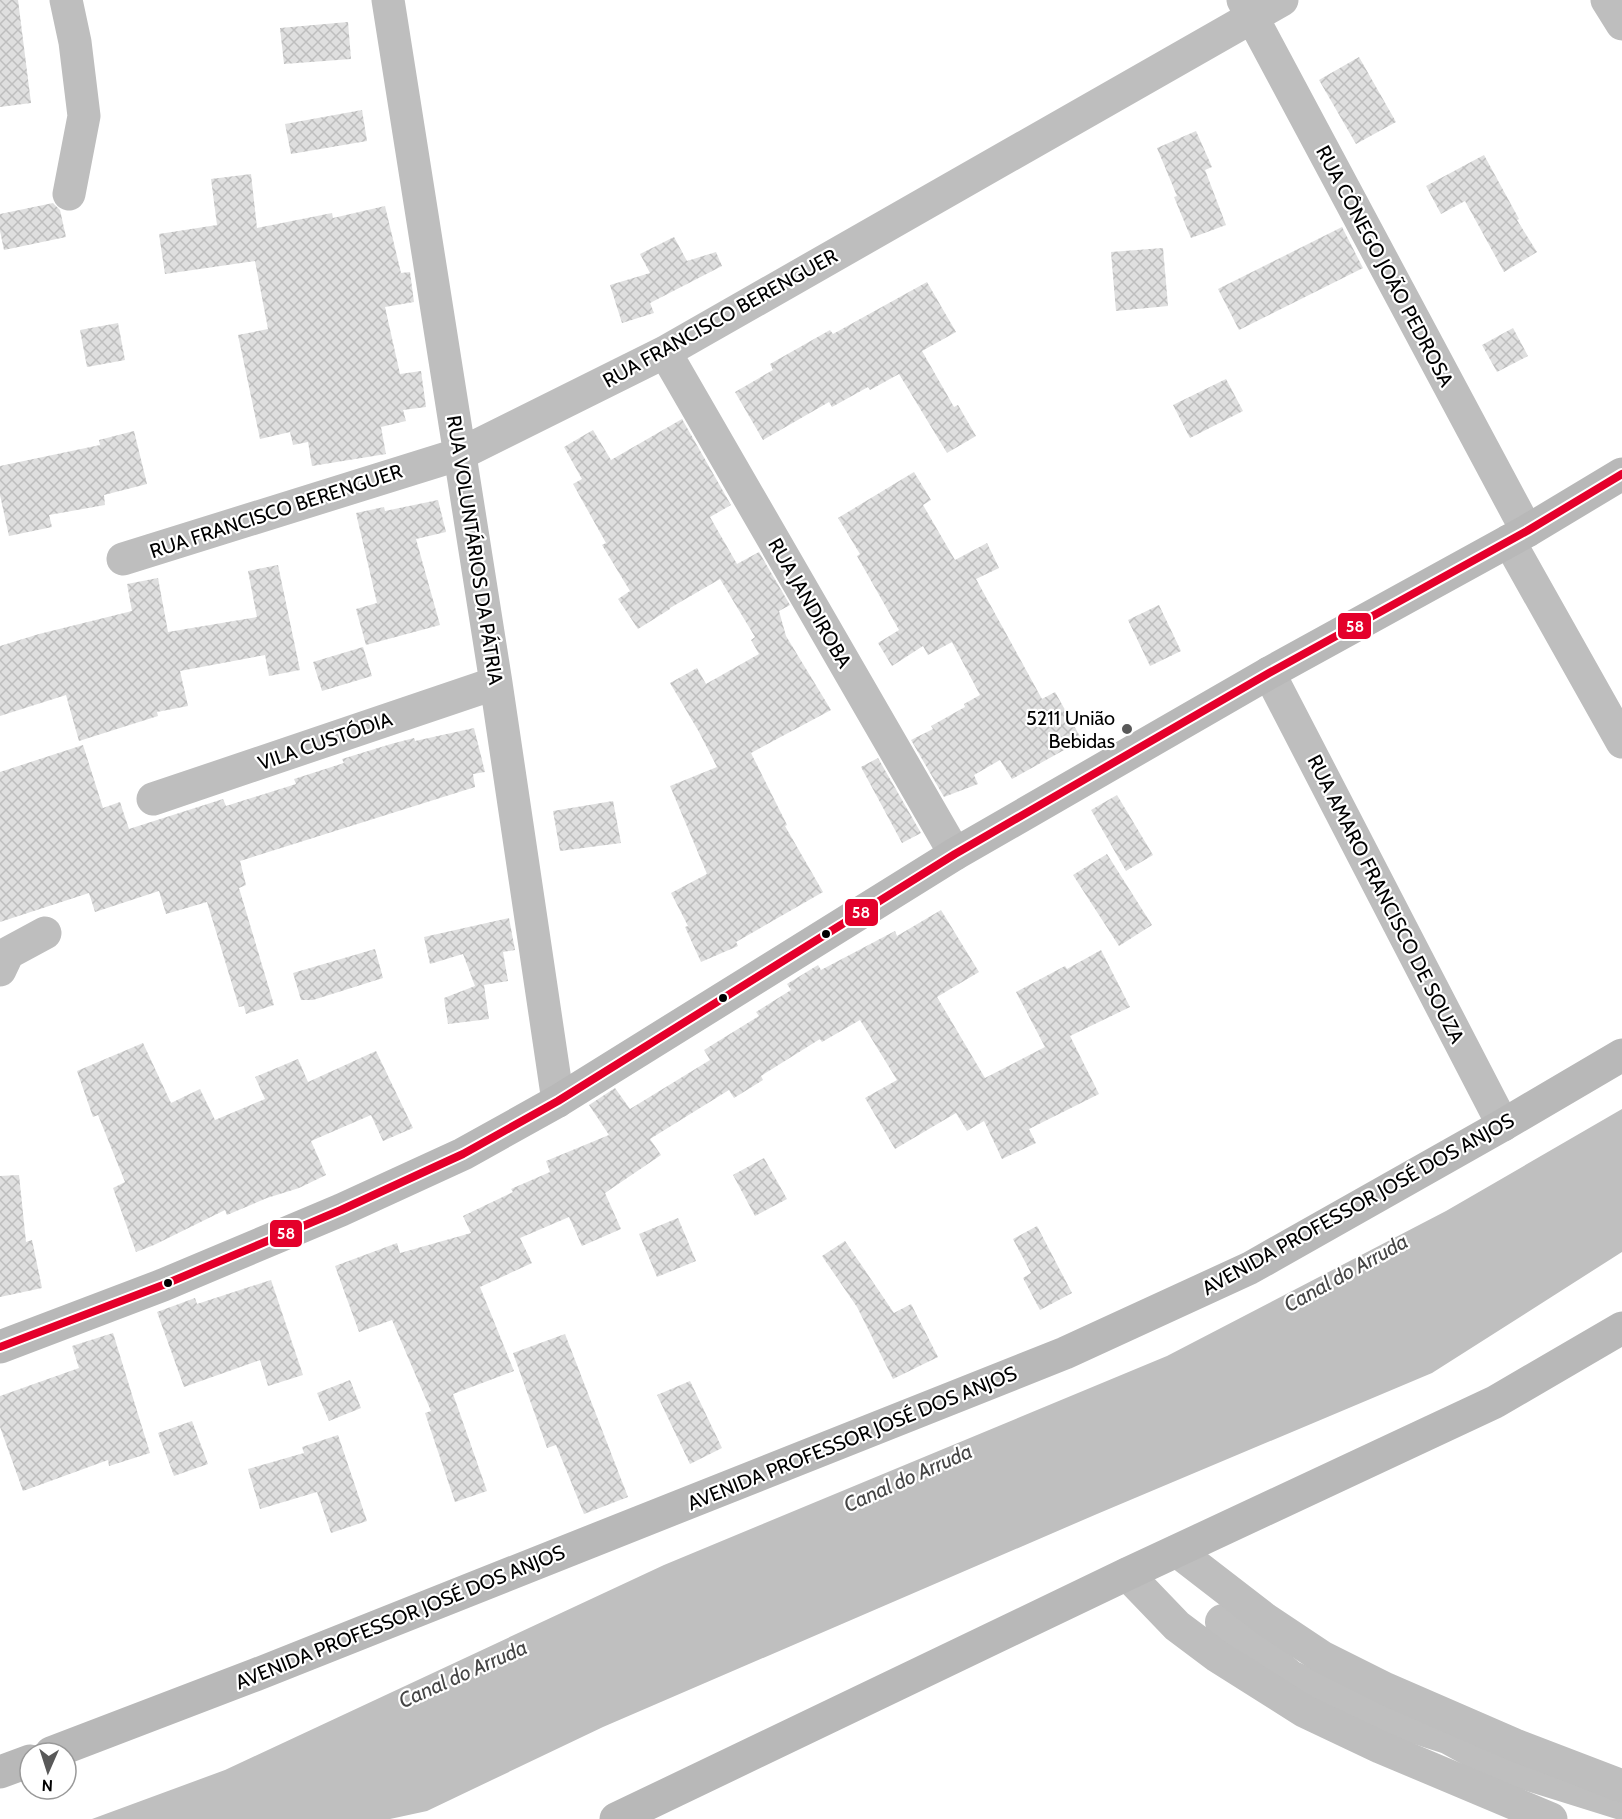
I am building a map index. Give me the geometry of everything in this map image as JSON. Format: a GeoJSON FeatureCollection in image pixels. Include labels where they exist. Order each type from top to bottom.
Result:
{"type":"FeatureCollection","features":[{"type":"Feature","properties":{"kind":"main road"},"geometry":{"type":"LineString","coordinates":[[0,1347],[163,1285],[341,1210],[463,1154],[558,1101],[955,854],[1269,673],[1518,536],[1622,474]]}},
{"type":"Feature","properties":{"kind":"main road","name":"AVENIDA PROFESSOR JOSÉ DOS ANJOS"},"geometry":{"type":"LineString","coordinates":[[78,1743],[1065,1353],[1250,1268],[1503,1125],[1622,1054]]}},
{"type":"Feature","properties":{"kind":"main road"},"geometry":{"type":"LineString","coordinates":[[627,1817],[1128,1574],[1495,1402],[1622,1328]]}},
{"type":"Feature","properties":{"kind":"main road"},"geometry":{"type":"LineString","coordinates":[[0,1772],[18,1765]]}},
{"type":"Feature","properties":{"kind":"street"},"geometry":{"type":"LineString","coordinates":[[66,0],[75,42],[84,116],[69,194]]}},
{"type":"Feature","properties":{"kind":"street","name":"RUA VOLUNTÁRIOS DA PÁTRIA"},"geometry":{"type":"LineString","coordinates":[[388,0],[496,683],[558,1101]]}},
{"type":"Feature","properties":{"kind":"street","name":"RUA FRANCISCO BERENGUER"},"geometry":{"type":"LineString","coordinates":[[123,560],[460,454],[665,352],[1247,9],[1282,0]]}},
{"type":"Feature","properties":{"kind":"street"},"geometry":{"type":"LineString","coordinates":[[1608,0],[1622,24]]}},
{"type":"Feature","properties":{"kind":"street","name":"RUA CÔNEGO JOÃO PEDROSA"},"geometry":{"type":"LineString","coordinates":[[1247,9],[1622,741]]}},
{"type":"Feature","properties":{"kind":"street","name":"RUA JANDIROBA"},"geometry":{"type":"LineString","coordinates":[[665,352],[955,854]]}},
{"type":"Feature","properties":{"kind":"street","name":"RUA AMARO FRANCISCO DE SOUZA"},"geometry":{"type":"LineString","coordinates":[[1269,673],[1503,1125]]}},
{"type":"Feature","properties":{"kind":"street","name":"VILA CUSTÓDIA"},"geometry":{"type":"LineString","coordinates":[[153,799],[496,683]]}},
{"type":"Feature","properties":{"kind":"street"},"geometry":{"type":"LineString","coordinates":[[0,970],[8,953],[45,933]]}},
{"type":"Feature","properties":{"kind":"street"},"geometry":{"type":"LineString","coordinates":[[1177,1551],[1265,1619],[1322,1657],[1386,1689],[1515,1745],[1622,1786]]}},
{"type":"Feature","properties":{"kind":"street"},"geometry":{"type":"LineString","coordinates":[[1128,1574],[1177,1626],[1217,1656],[1304,1711],[1380,1748],[1551,1819]]}},
{"type":"Feature","properties":{"kind":"water","name":"Canal do Arruda"},"geometry":{"type":"Polygon","coordinates":[[[1622,1109],[1622,1252],[1432,1373],[1097,1514],[603,1727],[427,1811],[390,1819],[92,1819],[225,1770],[664,1565],[1167,1356],[1446,1211],[1622,1109]]]}},
{"type":"Feature","properties":{"kind":"building"},"geometry":{"type":"Polygon","coordinates":[[[0,0],[18,0],[31,103],[0,107],[0,0]]]}},
{"type":"Feature","properties":{"kind":"building"},"geometry":{"type":"Polygon","coordinates":[[[348,22],[351,59],[284,64],[280,28],[348,22]]]}},
{"type":"Feature","properties":{"kind":"building"},"geometry":{"type":"Polygon","coordinates":[[[1359,57],[1396,122],[1356,144],[1319,80],[1359,57]]]}},
{"type":"Feature","properties":{"kind":"building"},"geometry":{"type":"Polygon","coordinates":[[[362,110],[367,141],[291,154],[285,124],[362,110]]]}},
{"type":"Feature","properties":{"kind":"building"},"geometry":{"type":"Polygon","coordinates":[[[1196,131],[1212,167],[1205,170],[1226,225],[1191,238],[1157,148],[1196,131]]]}},
{"type":"Feature","properties":{"kind":"building"},"geometry":{"type":"Polygon","coordinates":[[[1484,155],[1519,219],[1517,220],[1537,252],[1504,272],[1465,201],[1441,214],[1426,186],[1484,155]]]}},
{"type":"Feature","properties":{"kind":"building"},"geometry":{"type":"Polygon","coordinates":[[[251,174],[257,228],[332,213],[333,218],[385,206],[401,273],[410,272],[414,302],[385,307],[400,374],[421,371],[426,407],[403,410],[406,421],[381,427],[386,454],[312,466],[308,442],[293,445],[290,432],[260,439],[238,335],[268,329],[255,261],[165,274],[159,234],[217,225],[211,179],[251,174]]]}},
{"type":"Feature","properties":{"kind":"building"},"geometry":{"type":"Polygon","coordinates":[[[53,203],[60,210],[66,237],[4,250],[0,231],[0,214],[53,203]]]}},
{"type":"Feature","properties":{"kind":"building"},"geometry":{"type":"Polygon","coordinates":[[[1342,227],[1363,268],[1239,330],[1218,289],[1342,227]]]}},
{"type":"Feature","properties":{"kind":"building"},"geometry":{"type":"Polygon","coordinates":[[[674,237],[687,261],[716,252],[722,266],[650,303],[654,313],[622,323],[610,285],[650,273],[640,254],[674,237]]]}},
{"type":"Feature","properties":{"kind":"building"},"geometry":{"type":"Polygon","coordinates":[[[1163,248],[1168,306],[1116,311],[1111,252],[1163,248]]]}},
{"type":"Feature","properties":{"kind":"building"},"geometry":{"type":"Polygon","coordinates":[[[927,282],[956,332],[922,351],[954,407],[958,405],[976,436],[947,453],[899,374],[870,390],[868,387],[832,407],[829,402],[763,440],[735,392],[773,370],[770,364],[830,330],[833,334],[927,282]]]}},
{"type":"Feature","properties":{"kind":"building"},"geometry":{"type":"Polygon","coordinates":[[[118,323],[125,360],[87,367],[80,330],[118,323]]]}},
{"type":"Feature","properties":{"kind":"building"},"geometry":{"type":"Polygon","coordinates":[[[1513,328],[1528,356],[1497,372],[1482,345],[1513,328]]]}},
{"type":"Feature","properties":{"kind":"building"},"geometry":{"type":"Polygon","coordinates":[[[1226,379],[1243,411],[1190,438],[1173,405],[1226,379]]]}},
{"type":"Feature","properties":{"kind":"building"},"geometry":{"type":"Polygon","coordinates":[[[682,419],[731,505],[710,517],[737,564],[759,552],[790,605],[779,611],[786,636],[831,710],[751,753],[787,825],[785,826],[823,892],[736,942],[738,946],[701,962],[685,927],[688,926],[671,893],[707,874],[670,786],[717,767],[670,683],[697,668],[706,684],[759,654],[751,640],[755,637],[720,579],[638,629],[618,599],[630,591],[602,545],[606,543],[573,484],[582,479],[564,447],[593,430],[611,460],[682,419]]]}},
{"type":"Feature","properties":{"kind":"building"},"geometry":{"type":"Polygon","coordinates":[[[134,431],[147,484],[104,495],[105,505],[49,515],[52,527],[9,536],[0,495],[0,466],[100,445],[99,440],[134,431]]]}},
{"type":"Feature","properties":{"kind":"building"},"geometry":{"type":"Polygon","coordinates":[[[914,472],[931,500],[923,505],[955,560],[987,543],[999,568],[976,579],[1042,699],[1055,692],[1082,740],[1012,779],[1000,760],[974,775],[978,784],[944,797],[911,740],[933,729],[931,726],[965,707],[964,704],[980,695],[952,642],[928,655],[923,646],[892,666],[878,643],[899,630],[857,556],[860,554],[838,518],[914,472]]]}},
{"type":"Feature","properties":{"kind":"building"},"geometry":{"type":"Polygon","coordinates":[[[438,500],[446,532],[416,539],[440,625],[366,645],[356,609],[377,603],[356,513],[384,507],[385,511],[438,500]]]}},
{"type":"Feature","properties":{"kind":"building"},"geometry":{"type":"Polygon","coordinates":[[[278,565],[300,670],[269,676],[265,655],[180,671],[188,706],[157,712],[158,716],[79,741],[66,695],[0,716],[0,646],[132,611],[127,584],[158,578],[168,632],[257,617],[248,571],[278,565]]]}},
{"type":"Feature","properties":{"kind":"building"},"geometry":{"type":"Polygon","coordinates":[[[1159,605],[1181,651],[1150,666],[1128,620],[1159,605]]]}},
{"type":"Feature","properties":{"kind":"building"},"geometry":{"type":"Polygon","coordinates":[[[363,647],[372,676],[322,691],[313,662],[363,647]]]}},
{"type":"Feature","properties":{"kind":"building"},"geometry":{"type":"Polygon","coordinates":[[[474,728],[485,772],[473,774],[475,787],[240,861],[246,885],[239,888],[274,1005],[246,1014],[244,1006],[239,1007],[207,902],[166,914],[159,891],[95,912],[89,893],[0,922],[0,772],[83,745],[103,808],[120,802],[129,829],[223,799],[226,806],[296,784],[294,779],[344,763],[342,759],[391,744],[474,728]]]}},
{"type":"Feature","properties":{"kind":"building"},"geometry":{"type":"Polygon","coordinates":[[[878,758],[921,833],[902,843],[861,767],[878,758]]]}},
{"type":"Feature","properties":{"kind":"building"},"geometry":{"type":"Polygon","coordinates":[[[1117,795],[1153,855],[1126,871],[1091,810],[1117,795]]]}},
{"type":"Feature","properties":{"kind":"building"},"geometry":{"type":"Polygon","coordinates":[[[613,801],[621,843],[560,851],[553,811],[613,801]]]}},
{"type":"Feature","properties":{"kind":"building"},"geometry":{"type":"Polygon","coordinates":[[[1107,854],[1152,925],[1119,946],[1073,875],[1107,854]]]}},
{"type":"Feature","properties":{"kind":"building"},"geometry":{"type":"Polygon","coordinates":[[[941,910],[979,972],[937,997],[985,1078],[1045,1047],[1016,992],[1065,966],[1067,969],[1101,950],[1130,1007],[1070,1036],[1099,1094],[1029,1129],[1036,1143],[1002,1159],[984,1121],[967,1131],[956,1113],[895,1149],[865,1098],[897,1080],[860,1020],[822,1042],[820,1039],[761,1076],[763,1080],[734,1098],[729,1090],[650,1139],[661,1155],[605,1193],[621,1229],[582,1246],[569,1217],[520,1238],[532,1263],[480,1287],[514,1371],[453,1394],[487,1491],[455,1502],[425,1413],[431,1411],[392,1320],[359,1332],[335,1266],[397,1243],[400,1253],[471,1233],[463,1216],[513,1192],[511,1189],[550,1172],[546,1161],[609,1135],[589,1105],[615,1088],[630,1109],[710,1060],[704,1050],[759,1016],[756,1012],[791,990],[787,984],[818,965],[821,970],[895,931],[897,936],[941,910]]]}},
{"type":"Feature","properties":{"kind":"building"},"geometry":{"type":"Polygon","coordinates":[[[509,918],[515,950],[503,952],[508,981],[484,985],[489,1019],[448,1024],[444,998],[475,986],[463,954],[430,964],[424,937],[509,918]]]}},
{"type":"Feature","properties":{"kind":"building"},"geometry":{"type":"Polygon","coordinates":[[[375,949],[383,978],[313,1000],[301,1000],[293,973],[375,949]]]}},
{"type":"Feature","properties":{"kind":"building"},"geometry":{"type":"Polygon","coordinates":[[[143,1043],[171,1103],[200,1089],[215,1120],[265,1099],[255,1077],[298,1059],[308,1082],[376,1051],[413,1128],[383,1141],[371,1115],[311,1141],[326,1175],[299,1188],[267,1198],[227,1215],[225,1210],[136,1252],[113,1188],[125,1182],[98,1115],[93,1117],[77,1071],[143,1043]]]}},
{"type":"Feature","properties":{"kind":"building"},"geometry":{"type":"Polygon","coordinates":[[[764,1158],[787,1199],[755,1216],[733,1175],[764,1158]]]}},
{"type":"Feature","properties":{"kind":"building"},"geometry":{"type":"Polygon","coordinates":[[[19,1175],[26,1242],[32,1240],[42,1288],[0,1297],[0,1176],[19,1175]]]}},
{"type":"Feature","properties":{"kind":"building"},"geometry":{"type":"Polygon","coordinates":[[[678,1218],[696,1261],[657,1277],[639,1234],[678,1218]]]}},
{"type":"Feature","properties":{"kind":"building"},"geometry":{"type":"Polygon","coordinates":[[[1037,1226],[1072,1293],[1040,1310],[1023,1278],[1031,1273],[1013,1239],[1037,1226]]]}},
{"type":"Feature","properties":{"kind":"building"},"geometry":{"type":"Polygon","coordinates":[[[845,1241],[894,1313],[911,1304],[938,1357],[893,1379],[857,1307],[822,1256],[845,1241]]]}},
{"type":"Feature","properties":{"kind":"building"},"geometry":{"type":"Polygon","coordinates":[[[271,1280],[303,1375],[268,1386],[260,1360],[184,1387],[157,1312],[195,1298],[197,1304],[271,1280]]]}},
{"type":"Feature","properties":{"kind":"building"},"geometry":{"type":"Polygon","coordinates":[[[113,1333],[150,1453],[109,1466],[108,1460],[23,1491],[0,1427],[0,1396],[79,1368],[72,1346],[113,1333]]]}},
{"type":"Feature","properties":{"kind":"building"},"geometry":{"type":"Polygon","coordinates":[[[565,1334],[628,1497],[584,1514],[556,1445],[547,1448],[513,1353],[565,1334]]]}},
{"type":"Feature","properties":{"kind":"building"},"geometry":{"type":"Polygon","coordinates":[[[350,1380],[361,1408],[329,1421],[317,1393],[350,1380]]]}},
{"type":"Feature","properties":{"kind":"building"},"geometry":{"type":"Polygon","coordinates":[[[690,1381],[722,1448],[690,1464],[657,1395],[690,1381]]]}},
{"type":"Feature","properties":{"kind":"building"},"geometry":{"type":"Polygon","coordinates":[[[192,1421],[208,1464],[174,1476],[158,1433],[192,1421]]]}},
{"type":"Feature","properties":{"kind":"building"},"geometry":{"type":"Polygon","coordinates":[[[338,1435],[367,1521],[331,1533],[317,1492],[260,1509],[248,1469],[304,1453],[302,1447],[338,1435]]]}},
{"type":"Feature","properties":{"kind":"waterway"},"geometry":{"type":"LineString","coordinates":[[1223,1622],[1290,1678],[1349,1704],[1448,1736],[1497,1763],[1622,1802]]}},
{"type":"Feature","properties":{"kind":"transit line","name":"58"},"geometry":{"type":"LineString","coordinates":[[0,1347],[163,1285],[341,1210],[463,1154],[558,1101],[955,854],[1269,673],[1527,531],[1622,474]]}},
{"type":"Feature","properties":{"kind":"place","name":"5211 União Bebidas"},"geometry":{"type":"Point","coordinates":[1127,729]}}]}
